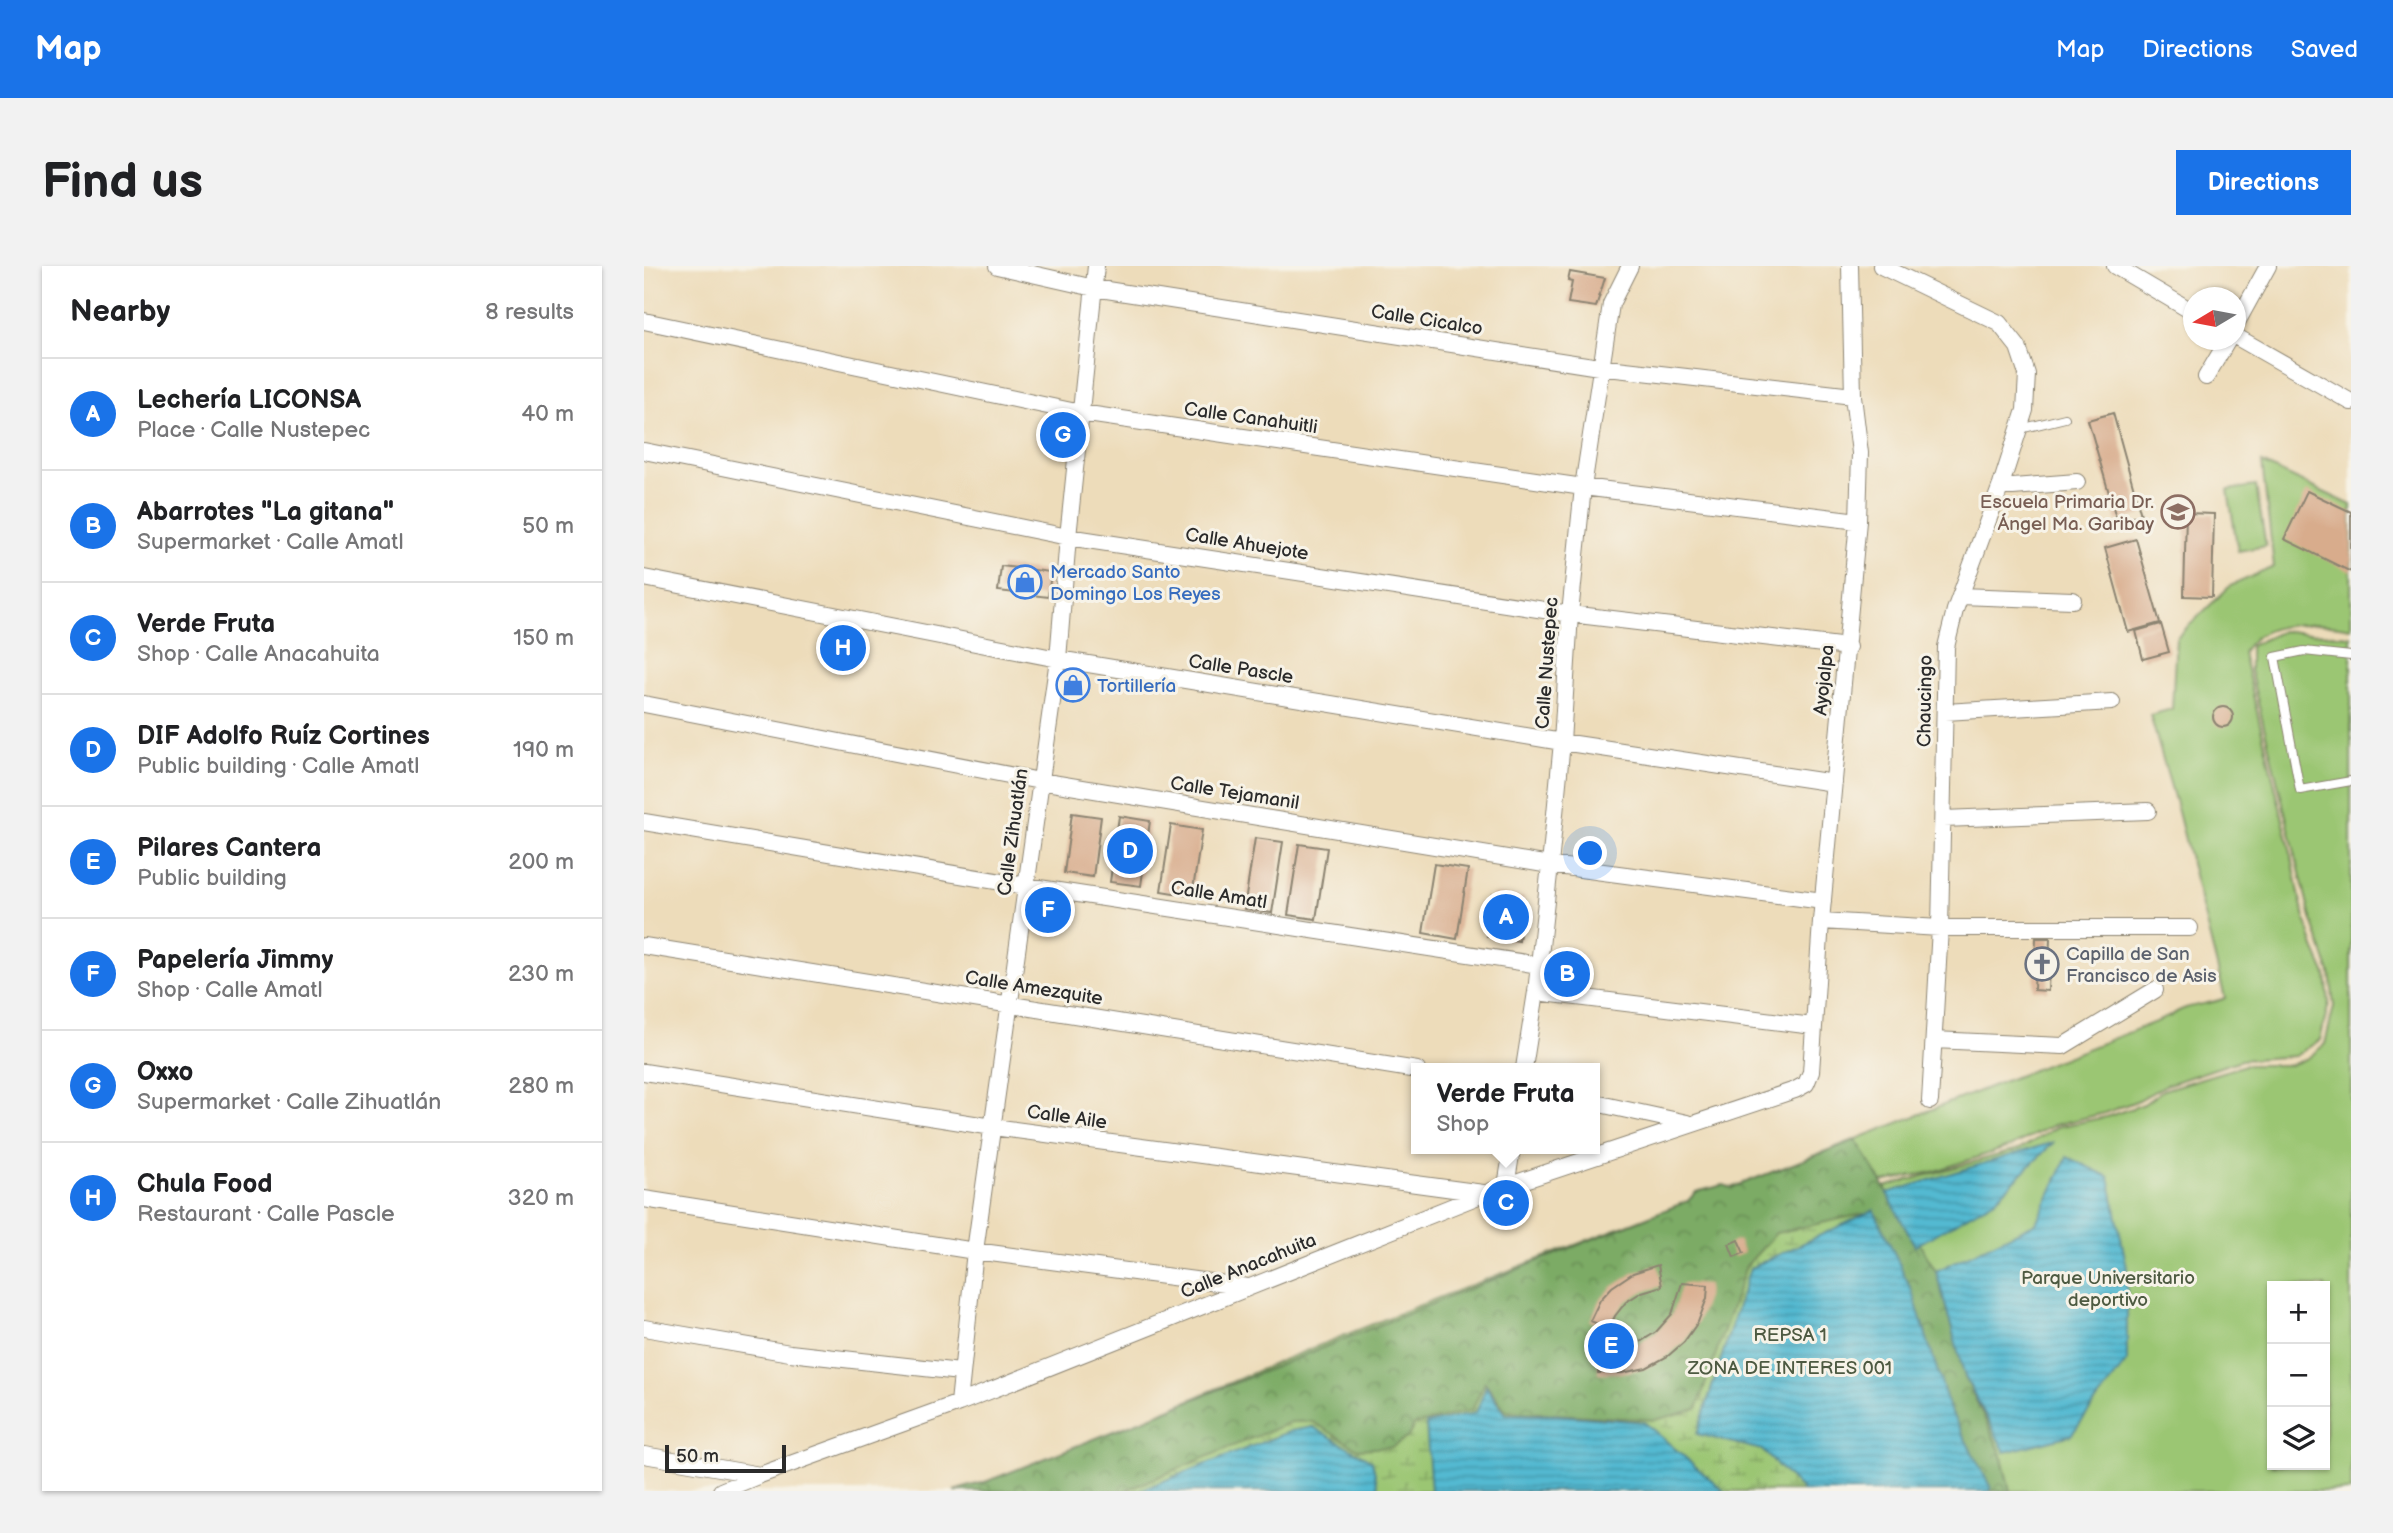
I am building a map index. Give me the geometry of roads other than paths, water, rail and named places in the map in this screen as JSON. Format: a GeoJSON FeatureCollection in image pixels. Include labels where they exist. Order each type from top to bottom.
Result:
{"type":"FeatureCollection","features":[{"type":"Feature","properties":{"kind":"street","name":"Calle Cicalco"},"geometry":{"type":"LineString","coordinates":[[997,266],[1094,288],[1600,367],[1853,396]]}},
{"type":"Feature","properties":{"kind":"street","name":"Calle Zihuatlán"},"geometry":{"type":"LineString","coordinates":[[959,1403],[975,1251],[1058,659],[1097,266]]}},
{"type":"Feature","properties":{"kind":"street","name":"Calle Nustepec"},"geometry":{"type":"LineString","coordinates":[[1525,1063],[1536,992],[1550,865],[1583,487],[1611,304],[1630,266]]}},
{"type":"Feature","properties":{"kind":"street","name":"Ayojalpa"},"geometry":{"type":"LineString","coordinates":[[1795,1090],[1806,1084],[1811,1072],[1821,921],[1858,522],[1860,453],[1853,396],[1850,266]]}},
{"type":"Feature","properties":{"kind":"street","name":"Chaucingo"},"geometry":{"type":"LineString","coordinates":[[1881,266],[2000,323],[2018,346],[2027,374],[2025,410],[1960,596],[1946,647],[1940,928],[1930,1101]]}},
{"type":"Feature","properties":{"kind":"street"},"geometry":{"type":"LineString","coordinates":[[2115,266],[2183,306]]}},
{"type":"Feature","properties":{"kind":"street"},"geometry":{"type":"LineString","coordinates":[[2246,306],[2268,266]]}},
{"type":"Feature","properties":{"kind":"street","name":"Calle Canahuitli"},"geometry":{"type":"LineString","coordinates":[[644,321],[1081,413],[1583,487],[1858,522]]}},
{"type":"Feature","properties":{"kind":"street"},"geometry":{"type":"LineString","coordinates":[[2246,342],[2351,402]]}},
{"type":"Feature","properties":{"kind":"street"},"geometry":{"type":"LineString","coordinates":[[2206,377],[2222,350]]}},
{"type":"Feature","properties":{"kind":"street","name":"Calle Ahuejote"},"geometry":{"type":"LineString","coordinates":[[644,451],[1068,537],[1570,614],[1848,647]]}},
{"type":"Feature","properties":{"kind":"street"},"geometry":{"type":"LineString","coordinates":[[2001,485],[2013,487],[2077,482]]}},
{"type":"Feature","properties":{"kind":"street","name":"Calle Pascle"},"geometry":{"type":"LineString","coordinates":[[644,578],[1058,659],[1562,742],[1834,783]]}},
{"type":"Feature","properties":{"kind":"street"},"geometry":{"type":"LineString","coordinates":[[1960,596],[2073,600]]}},
{"type":"Feature","properties":{"kind":"street"},"geometry":{"type":"LineString","coordinates":[[1945,712],[2112,702]]}},
{"type":"Feature","properties":{"kind":"street","name":"Calle Tejamanil"},"geometry":{"type":"LineString","coordinates":[[644,704],[1040,781],[1550,865],[1823,901]]}},
{"type":"Feature","properties":{"kind":"street"},"geometry":{"type":"LineString","coordinates":[[1942,818],[2148,811]]}},
{"type":"Feature","properties":{"kind":"street","name":"Calle Amatl"},"geometry":{"type":"LineString","coordinates":[[644,822],[1026,886],[1539,965]]}},
{"type":"Feature","properties":{"kind":"street"},"geometry":{"type":"LineString","coordinates":[[1821,921],[1940,928],[2190,928]]}},
{"type":"Feature","properties":{"kind":"street","name":"Calle Amezquite"},"geometry":{"type":"LineString","coordinates":[[644,946],[1411,1069]]}},
{"type":"Feature","properties":{"kind":"street"},"geometry":{"type":"LineString","coordinates":[[1934,1040],[2063,1046],[2155,990]]}},
{"type":"Feature","properties":{"kind":"street"},"geometry":{"type":"LineString","coordinates":[[1536,992],[1813,1026]]}},
{"type":"Feature","properties":{"kind":"street","name":"Calle Aile"},"geometry":{"type":"LineString","coordinates":[[644,1072],[993,1127],[1486,1193]]}},
{"type":"Feature","properties":{"kind":"street","name":"Calle Anacahuita"},"geometry":{"type":"LineString","coordinates":[[721,1491],[959,1403],[1486,1193],[1795,1090]]}},
{"type":"Feature","properties":{"kind":"street"},"geometry":{"type":"LineString","coordinates":[[1600,1104],[1689,1124]]}},
{"type":"Feature","properties":{"kind":"street"},"geometry":{"type":"LineString","coordinates":[[1506,1186],[1511,1154]]}},
{"type":"Feature","properties":{"kind":"street"},"geometry":{"type":"LineString","coordinates":[[644,1199],[975,1251],[1250,1287]]}},
{"type":"Feature","properties":{"kind":"street"},"geometry":{"type":"LineString","coordinates":[[644,1328],[790,1353],[961,1372]]}},
{"type":"Feature","properties":{"kind":"street"},"geometry":{"type":"LineString","coordinates":[[644,1455],[760,1475]]}},
{"type":"Feature","properties":{"kind":"lane"},"geometry":{"type":"LineString","coordinates":[[2019,430],[2065,418]]}},
{"type":"Feature","properties":{"kind":"lane"},"geometry":{"type":"LineString","coordinates":[[2351,656],[2304,651],[2275,657],[2300,790],[2351,781]]}},
{"type":"Feature","properties":{"kind":"water"},"geometry":{"type":"Polygon","coordinates":[[[2054,1142],[1995,1200],[1915,1246],[1887,1193],[2054,1142]]]}},
{"type":"Feature","properties":{"kind":"water"},"geometry":{"type":"Polygon","coordinates":[[[2067,1157],[2109,1177],[2127,1268],[2127,1361],[2071,1435],[2005,1452],[1965,1377],[1936,1271],[2036,1223],[2067,1157]]]}},
{"type":"Feature","properties":{"kind":"water"},"geometry":{"type":"Polygon","coordinates":[[[1874,1210],[1912,1291],[1950,1410],[1991,1488],[1990,1491],[1803,1491],[1762,1450],[1697,1434],[1750,1268],[1874,1210]]]}},
{"type":"Feature","properties":{"kind":"water"},"geometry":{"type":"Polygon","coordinates":[[[1486,1386],[1505,1414],[1644,1422],[1724,1491],[1431,1491],[1426,1424],[1476,1413],[1486,1386]]]}},
{"type":"Feature","properties":{"kind":"water"},"geometry":{"type":"Polygon","coordinates":[[[1313,1427],[1372,1461],[1379,1491],[1138,1491],[1291,1431],[1313,1427]]]}},
{"type":"Feature","properties":{"kind":"place","name":"Oxxo"},"geometry":{"type":"Point","coordinates":[1063,435]}},
{"type":"Feature","properties":{"kind":"place","name":"Escuela Primaria Dr. Ángel Ma. Garibay"},"geometry":{"type":"Point","coordinates":[2178,512]}},
{"type":"Feature","properties":{"kind":"place","name":"Mercado Santo Domingo Los Reyes"},"geometry":{"type":"Point","coordinates":[1025,582]}},
{"type":"Feature","properties":{"kind":"place","name":"Chula Food"},"geometry":{"type":"Point","coordinates":[843,648]}},
{"type":"Feature","properties":{"kind":"place","name":"Tortillería"},"geometry":{"type":"Point","coordinates":[1073,685]}},
{"type":"Feature","properties":{"kind":"place","name":"DIF Adolfo Ruíz Cortines"},"geometry":{"type":"Point","coordinates":[1130,851]}},
{"type":"Feature","properties":{"kind":"place","name":"Papelería Jimmy"},"geometry":{"type":"Point","coordinates":[1048,910]}},
{"type":"Feature","properties":{"kind":"place","name":"Lechería LICONSA"},"geometry":{"type":"Point","coordinates":[1506,917]}},
{"type":"Feature","properties":{"kind":"place","name":"Capilla de San Francisco de Asis"},"geometry":{"type":"Point","coordinates":[2042,964]}},
{"type":"Feature","properties":{"kind":"place","name":"Abarrotes \"La gitana\""},"geometry":{"type":"Point","coordinates":[1567,974]}},
{"type":"Feature","properties":{"kind":"place","name":"Verde Fruta"},"geometry":{"type":"Point","coordinates":[1506,1203]}},
{"type":"Feature","properties":{"kind":"place","name":"Pilares Cantera"},"geometry":{"type":"Point","coordinates":[1611,1346]}},
{"type":"Feature","properties":{"kind":"park label","name":"Parque Universitario deportivo"},"geometry":{"type":"Point","coordinates":[2108,1288]}},
{"type":"Feature","properties":{"kind":"park label","name":"REPSA 1"},"geometry":{"type":"Point","coordinates":[1790,1334]}},
{"type":"Feature","properties":{"kind":"park label","name":"ZONA DE INTERES 001"},"geometry":{"type":"Point","coordinates":[1790,1367]}}]}
